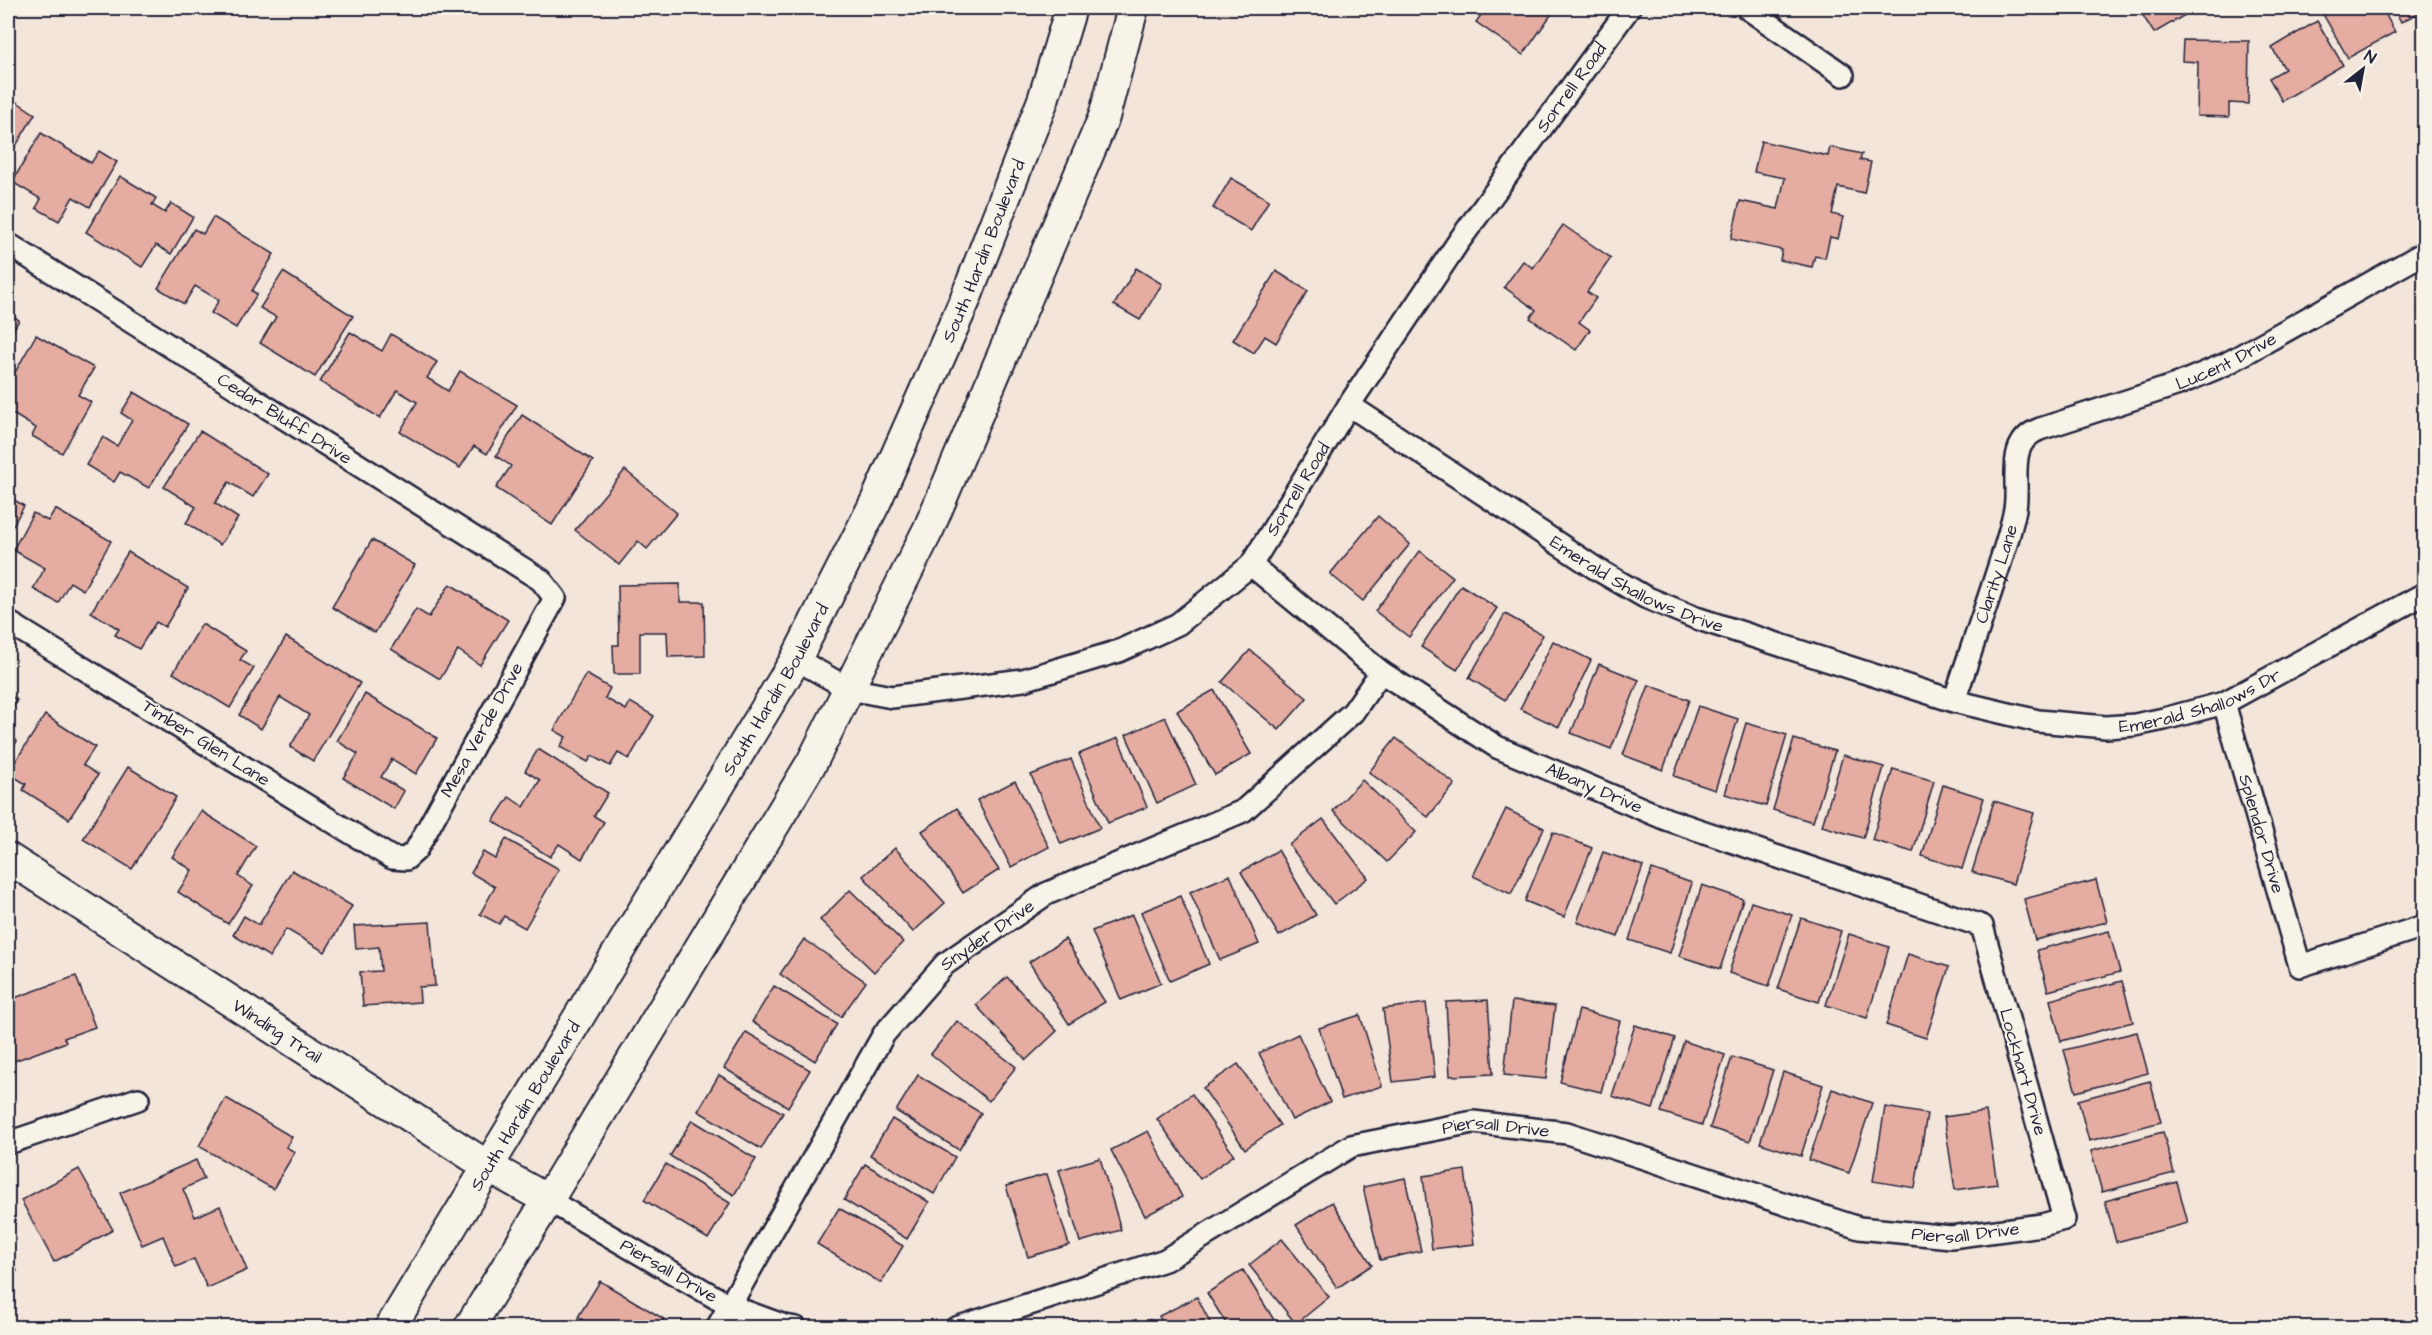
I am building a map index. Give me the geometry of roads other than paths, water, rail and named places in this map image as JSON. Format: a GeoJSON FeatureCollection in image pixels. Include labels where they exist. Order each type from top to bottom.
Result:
{"type":"FeatureCollection","features":[{"type":"Feature","properties":{"kind":"main road","name":"South Hardin Boulevard"},"geometry":{"type":"LineString","coordinates":[[390,1328],[796,659],[876,501],[965,300],[1044,100],[1071,8]]}},
{"type":"Feature","properties":{"kind":"main road"},"geometry":{"type":"LineString","coordinates":[[469,1328],[812,762],[849,689],[929,528],[1104,117],[1133,8]]}},
{"type":"Feature","properties":{"kind":"main road","name":"Winding Trail"},"geometry":{"type":"LineString","coordinates":[[8,858],[489,1167],[548,1200]]}},
{"type":"Feature","properties":{"kind":"street","name":"Sorrell Road"},"geometry":{"type":"LineString","coordinates":[[796,659],[849,689],[892,697],[1023,680],[1108,654],[1178,624],[1251,566],[1349,405],[1460,241],[1629,8]]}},
{"type":"Feature","properties":{"kind":"street"},"geometry":{"type":"LineString","coordinates":[[1747,8],[1843,75]]}},
{"type":"Feature","properties":{"kind":"street","name":"Cedar Bluff Drive"},"geometry":{"type":"LineString","coordinates":[[8,244],[541,580],[555,598]]}},
{"type":"Feature","properties":{"kind":"street","name":"Lucent Drive"},"geometry":{"type":"LineString","coordinates":[[2020,444],[2026,437],[2040,429],[2176,386],[2226,364],[2424,253]]}},
{"type":"Feature","properties":{"kind":"street","name":"Emerald Shallows Drive"},"geometry":{"type":"LineString","coordinates":[[1349,405],[1595,568],[1645,597],[1696,618],[1954,701]]}},
{"type":"Feature","properties":{"kind":"street","name":"Clarity Lane"},"geometry":{"type":"LineString","coordinates":[[1954,701],[2011,526],[2015,508],[2015,462],[2020,444]]}},
{"type":"Feature","properties":{"kind":"street","name":"Albany Drive"},"geometry":{"type":"LineString","coordinates":[[1251,566],[1381,672],[1497,747],[1666,819],[1982,926]]}},
{"type":"Feature","properties":{"kind":"street","name":"Emerald Shallows Dr"},"geometry":{"type":"LineString","coordinates":[[1954,701],[2038,721],[2106,727],[2163,719],[2224,703],[2424,594]]}},
{"type":"Feature","properties":{"kind":"street","name":"Mesa Verde Drive"},"geometry":{"type":"LineString","coordinates":[[406,859],[416,850],[555,598]]}},
{"type":"Feature","properties":{"kind":"street","name":"Timber Glen Lane"},"geometry":{"type":"LineString","coordinates":[[8,622],[392,858],[406,859]]}},
{"type":"Feature","properties":{"kind":"street","name":"Snyder Drive"},"geometry":{"type":"LineString","coordinates":[[717,1328],[884,1034],[945,964],[1046,894],[1243,811],[1353,712],[1381,672]]}},
{"type":"Feature","properties":{"kind":"street","name":"Splendor Drive"},"geometry":{"type":"LineString","coordinates":[[2224,703],[2300,966],[2424,926]]}},
{"type":"Feature","properties":{"kind":"street","name":"Lockhart Drive"},"geometry":{"type":"LineString","coordinates":[[1982,926],[2064,1219]]}},
{"type":"Feature","properties":{"kind":"street"},"geometry":{"type":"LineString","coordinates":[[8,1143],[138,1099]]}},
{"type":"Feature","properties":{"kind":"street","name":"Piersall Drive"},"geometry":{"type":"LineString","coordinates":[[956,1328],[1165,1260],[1351,1146],[1473,1122],[1567,1133],[1859,1228],[1951,1237],[2042,1225],[2064,1219]]}},
{"type":"Feature","properties":{"kind":"street","name":"Piersall Drive"},"geometry":{"type":"LineString","coordinates":[[548,1200],[730,1305],[784,1326],[796,1328]]}}]}
